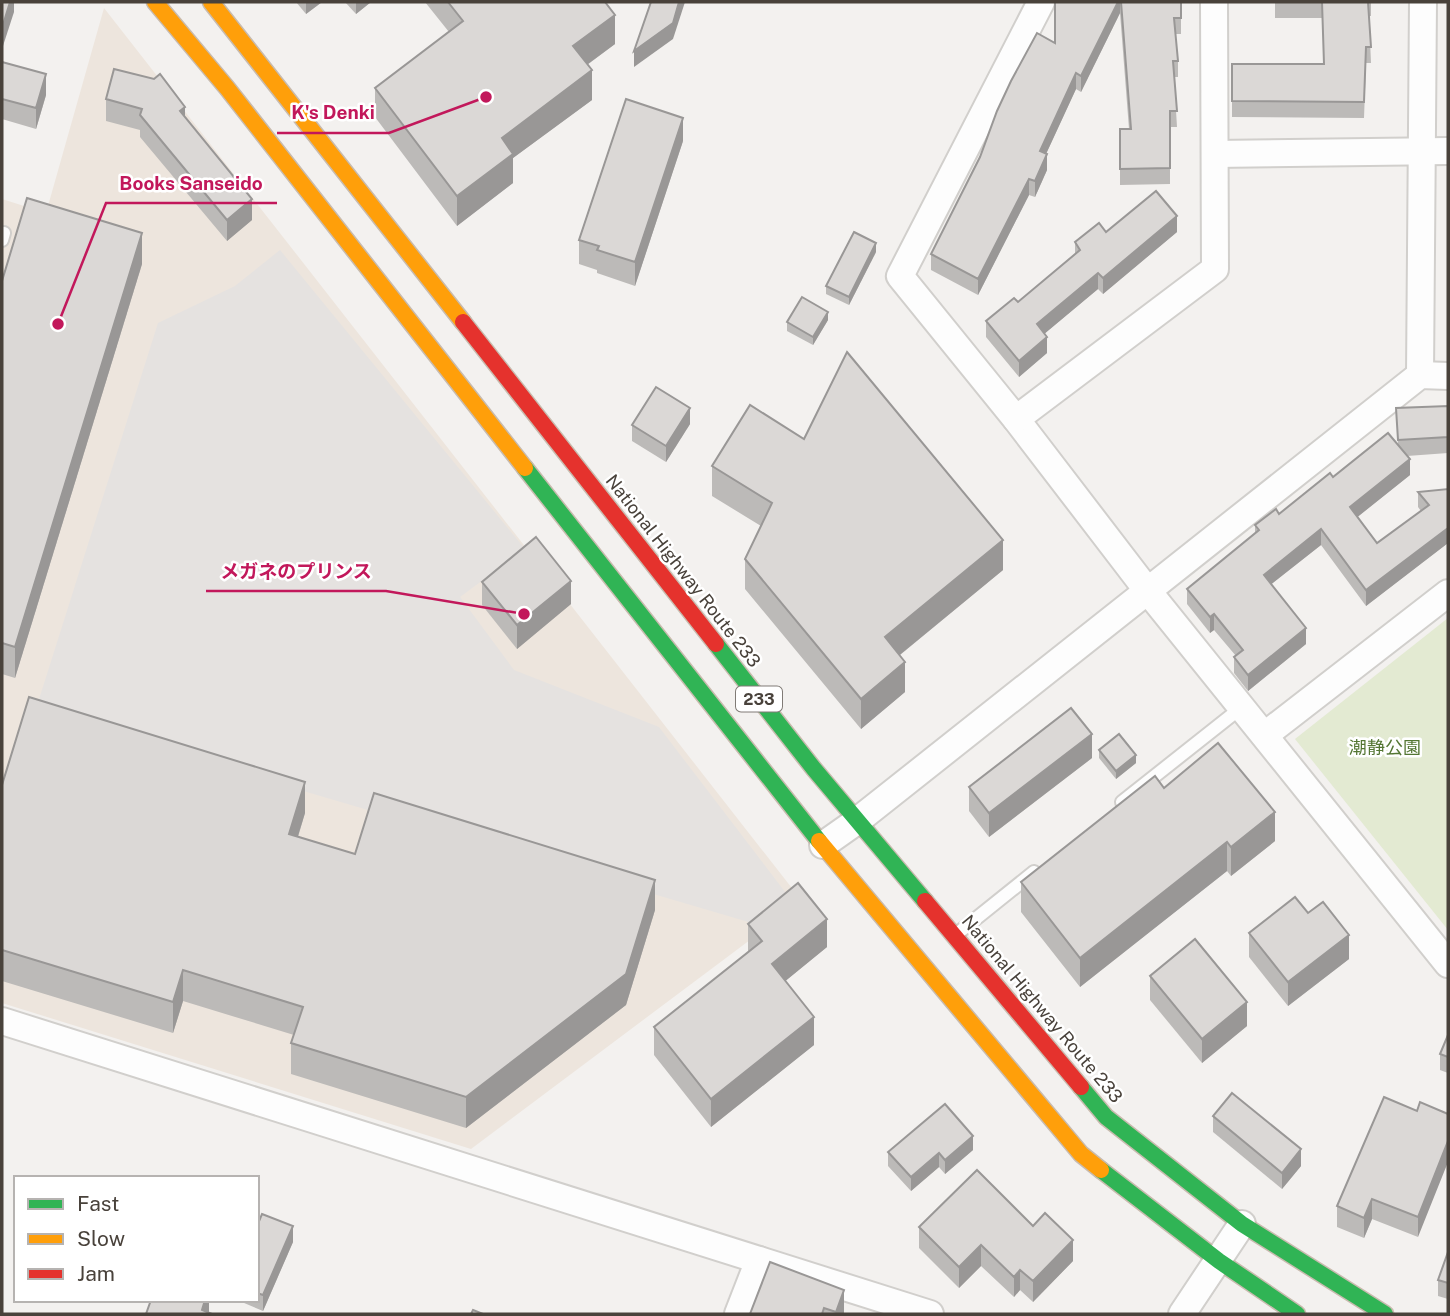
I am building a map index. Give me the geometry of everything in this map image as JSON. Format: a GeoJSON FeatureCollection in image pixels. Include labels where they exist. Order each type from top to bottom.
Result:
{"type":"FeatureCollection","features":[{"type":"Feature","properties":{"kind":"highway","name":"233"},"geometry":{"type":"LineString","coordinates":[[155,2],[235,99],[783,798],[1082,1154],[1219,1261],[1297,1314]]}},
{"type":"Feature","properties":{"kind":"highway","name":"National Highway Route 233"},"geometry":{"type":"LineString","coordinates":[[211,2],[797,747],[1106,1117],[1242,1224],[1296,1261],[1385,1314]]}},
{"type":"Feature","properties":{"kind":"street"},"geometry":{"type":"LineString","coordinates":[[1041,2],[900,276],[1016,419],[1147,590],[1448,964]]}},
{"type":"Feature","properties":{"kind":"street"},"geometry":{"type":"LineString","coordinates":[[1016,419],[1215,269],[1214,2]]}},
{"type":"Feature","properties":{"kind":"street"},"geometry":{"type":"LineString","coordinates":[[1420,375],[1423,2]]}},
{"type":"Feature","properties":{"kind":"street"},"geometry":{"type":"LineString","coordinates":[[1215,154],[1448,151]]}},
{"type":"Feature","properties":{"kind":"street"},"geometry":{"type":"LineString","coordinates":[[823,845],[858,821],[1420,375],[1448,376]]}},
{"type":"Feature","properties":{"kind":"street"},"geometry":{"type":"LineString","coordinates":[[1265,735],[1448,593]]}},
{"type":"Feature","properties":{"kind":"street"},"geometry":{"type":"LineString","coordinates":[[2,1021],[930,1314]]}},
{"type":"Feature","properties":{"kind":"street"},"geometry":{"type":"LineString","coordinates":[[1182,1314],[1242,1224]]}},
{"type":"Feature","properties":{"kind":"street"},"geometry":{"type":"LineString","coordinates":[[738,1314],[759,1260]]}},
{"type":"Feature","properties":{"kind":"lane"},"geometry":{"type":"LineString","coordinates":[[1114,808],[1242,706]]}},
{"type":"Feature","properties":{"kind":"lane"},"geometry":{"type":"LineString","coordinates":[[955,936],[1040,868]]}},
{"type":"Feature","properties":{"kind":"shaded area"},"geometry":{"type":"Polygon","coordinates":[[[104,8],[802,901],[471,1149],[2,1003],[2,199],[46,213],[104,8]]]}},
{"type":"Feature","properties":{"kind":"shaded area"},"geometry":{"type":"Polygon","coordinates":[[[280,250],[525,549],[460,597],[514,670],[659,727],[789,897],[752,923],[35,712],[158,323],[235,286],[280,250]]]}},
{"type":"Feature","properties":{"kind":"green space","name":"潮静公園"},"geometry":{"type":"Polygon","coordinates":[[[1448,618],[1448,930],[1295,739],[1448,618]]]}},
{"type":"Feature","properties":{"kind":"building"},"geometry":{"type":"Polygon","coordinates":[[[2,2],[10,2],[2,28],[2,2]]]}},
{"type":"Feature","properties":{"kind":"building"},"geometry":{"type":"Polygon","coordinates":[[[448,2],[605,2],[615,15],[573,46],[592,70],[502,138],[513,154],[457,196],[375,88],[463,21],[448,2]]]}},
{"type":"Feature","properties":{"kind":"building"},"geometry":{"type":"Polygon","coordinates":[[[651,2],[679,2],[673,23],[634,51],[651,2]]]}},
{"type":"Feature","properties":{"kind":"building"},"geometry":{"type":"Polygon","coordinates":[[[1055,2],[1118,2],[1081,76],[1076,73],[1040,151],[1047,154],[1035,181],[1029,179],[978,279],[931,254],[980,157],[1011,81],[1037,33],[1055,43],[1055,2]]]}},
{"type":"Feature","properties":{"kind":"building"},"geometry":{"type":"Polygon","coordinates":[[[1121,2],[1181,2],[1181,18],[1174,18],[1178,61],[1173,61],[1177,111],[1170,111],[1170,168],[1120,169],[1120,129],[1131,129],[1121,2]]]}},
{"type":"Feature","properties":{"kind":"building"},"geometry":{"type":"Polygon","coordinates":[[[1322,2],[1368,2],[1371,47],[1366,47],[1364,102],[1232,101],[1232,64],[1324,64],[1322,2]]]}},
{"type":"Feature","properties":{"kind":"building"},"geometry":{"type":"Polygon","coordinates":[[[2,62],[46,74],[36,108],[2,99],[2,62]]]}},
{"type":"Feature","properties":{"kind":"building"},"geometry":{"type":"Polygon","coordinates":[[[114,69],[154,79],[160,74],[185,107],[180,111],[252,199],[227,220],[140,115],[142,109],[106,99],[114,69]]]}},
{"type":"Feature","properties":{"kind":"building"},"geometry":{"type":"Polygon","coordinates":[[[626,99],[683,118],[635,262],[597,250],[599,246],[579,240],[626,99]]]}},
{"type":"Feature","properties":{"kind":"building"},"geometry":{"type":"Polygon","coordinates":[[[1156,191],[1177,216],[1103,278],[1098,273],[1037,324],[1047,337],[1019,361],[986,321],[1014,298],[1018,302],[1080,250],[1075,242],[1099,223],[1106,232],[1156,191]]]}},
{"type":"Feature","properties":{"kind":"building"},"geometry":{"type":"Polygon","coordinates":[[[27,198],[142,233],[15,647],[2,643],[2,281],[27,198]]]}},
{"type":"Feature","properties":{"kind":"building"},"geometry":{"type":"Polygon","coordinates":[[[854,232],[876,243],[849,297],[826,286],[854,232]]]}},
{"type":"Feature","properties":{"kind":"building"},"geometry":{"type":"Polygon","coordinates":[[[802,297],[828,312],[813,337],[787,322],[802,297]]]}},
{"type":"Feature","properties":{"kind":"building"},"geometry":{"type":"Polygon","coordinates":[[[847,352],[1003,540],[885,637],[905,662],[861,699],[745,559],[772,503],[712,466],[750,405],[804,439],[847,352]]]}},
{"type":"Feature","properties":{"kind":"building"},"geometry":{"type":"Polygon","coordinates":[[[656,387],[690,408],[666,446],[632,425],[656,387]]]}},
{"type":"Feature","properties":{"kind":"building"},"geometry":{"type":"Polygon","coordinates":[[[1448,406],[1448,437],[1398,440],[1396,408],[1448,406]]]}},
{"type":"Feature","properties":{"kind":"building"},"geometry":{"type":"Polygon","coordinates":[[[1388,433],[1410,459],[1350,507],[1377,543],[1429,505],[1418,492],[1448,489],[1448,528],[1366,590],[1321,529],[1264,575],[1306,628],[1248,675],[1234,657],[1243,650],[1214,614],[1210,617],[1187,589],[1259,530],[1255,525],[1276,509],[1279,514],[1330,473],[1333,477],[1388,433]]]}},
{"type":"Feature","properties":{"kind":"building"},"geometry":{"type":"Polygon","coordinates":[[[536,537],[571,581],[517,625],[482,582],[536,537]]]}},
{"type":"Feature","properties":{"kind":"building"},"geometry":{"type":"Polygon","coordinates":[[[29,697],[305,782],[289,834],[355,854],[374,793],[655,880],[626,974],[466,1097],[291,1043],[303,1007],[183,970],[173,1002],[2,950],[2,785],[29,697]]]}},
{"type":"Feature","properties":{"kind":"building"},"geometry":{"type":"Polygon","coordinates":[[[1071,708],[1092,734],[989,813],[969,787],[1071,708]]]}},
{"type":"Feature","properties":{"kind":"building"},"geometry":{"type":"Polygon","coordinates":[[[1119,734],[1136,755],[1116,771],[1099,750],[1119,734]]]}},
{"type":"Feature","properties":{"kind":"building"},"geometry":{"type":"Polygon","coordinates":[[[1218,743],[1275,812],[1231,847],[1227,842],[1080,958],[1021,882],[1155,776],[1164,788],[1218,743]]]}},
{"type":"Feature","properties":{"kind":"building"},"geometry":{"type":"Polygon","coordinates":[[[798,883],[827,919],[772,964],[814,1017],[711,1099],[654,1027],[762,941],[748,924],[798,883]]]}},
{"type":"Feature","properties":{"kind":"building"},"geometry":{"type":"Polygon","coordinates":[[[1295,897],[1308,913],[1323,902],[1349,935],[1288,982],[1249,933],[1295,897]]]}},
{"type":"Feature","properties":{"kind":"building"},"geometry":{"type":"Polygon","coordinates":[[[1195,939],[1247,1002],[1202,1039],[1150,976],[1195,939]]]}},
{"type":"Feature","properties":{"kind":"building"},"geometry":{"type":"Polygon","coordinates":[[[1448,1035],[1448,1057],[1440,1054],[1448,1035]]]}},
{"type":"Feature","properties":{"kind":"building"},"geometry":{"type":"Polygon","coordinates":[[[1232,1093],[1301,1149],[1282,1173],[1213,1116],[1232,1093]]]}},
{"type":"Feature","properties":{"kind":"building"},"geometry":{"type":"Polygon","coordinates":[[[1384,1097],[1417,1111],[1420,1102],[1448,1114],[1448,1141],[1418,1217],[1372,1199],[1364,1218],[1337,1206],[1384,1097]]]}},
{"type":"Feature","properties":{"kind":"building"},"geometry":{"type":"Polygon","coordinates":[[[945,1104],[973,1136],[945,1160],[939,1153],[911,1177],[888,1152],[945,1104]]]}},
{"type":"Feature","properties":{"kind":"building"},"geometry":{"type":"Polygon","coordinates":[[[977,1170],[1033,1226],[1045,1213],[1073,1240],[1033,1281],[1020,1270],[1014,1277],[981,1245],[959,1267],[919,1227],[977,1170]]]}},
{"type":"Feature","properties":{"kind":"building"},"geometry":{"type":"Polygon","coordinates":[[[262,1214],[293,1226],[263,1295],[259,1294],[259,1221],[262,1214]]]}},
{"type":"Feature","properties":{"kind":"building"},"geometry":{"type":"Polygon","coordinates":[[[1448,1252],[1448,1283],[1438,1280],[1448,1252]]]}},
{"type":"Feature","properties":{"kind":"building"},"geometry":{"type":"Polygon","coordinates":[[[770,1262],[844,1290],[836,1312],[824,1308],[822,1314],[750,1314],[770,1262]]]}},
{"type":"Feature","properties":{"kind":"building"},"geometry":{"type":"Polygon","coordinates":[[[150,1302],[204,1302],[202,1310],[212,1314],[146,1314],[150,1302]]]}},
{"type":"Feature","properties":{"kind":"traffic: fast"},"geometry":{"type":"LineString","coordinates":[[525,468],[819,841]]}},
{"type":"Feature","properties":{"kind":"traffic: fast"},"geometry":{"type":"LineString","coordinates":[[716,644],[814,769],[925,901]]}},
{"type":"Feature","properties":{"kind":"traffic: fast"},"geometry":{"type":"LineString","coordinates":[[1081,1087],[1106,1117],[1242,1224],[1385,1314]]}},
{"type":"Feature","properties":{"kind":"traffic: fast"},"geometry":{"type":"LineString","coordinates":[[1101,1170],[1219,1261],[1297,1314]]}},
{"type":"Feature","properties":{"kind":"traffic: slow"},"geometry":{"type":"LineString","coordinates":[[155,2],[227,88],[525,468]]}},
{"type":"Feature","properties":{"kind":"traffic: slow"},"geometry":{"type":"LineString","coordinates":[[211,2],[463,322]]}},
{"type":"Feature","properties":{"kind":"traffic: slow"},"geometry":{"type":"LineString","coordinates":[[819,841],[1081,1154],[1101,1170]]}},
{"type":"Feature","properties":{"kind":"traffic: jam"},"geometry":{"type":"LineString","coordinates":[[463,322],[716,644]]}},
{"type":"Feature","properties":{"kind":"traffic: jam"},"geometry":{"type":"LineString","coordinates":[[925,901],[1081,1087]]}},
{"type":"Feature","properties":{"kind":"place","name":"K's Denki"},"geometry":{"type":"Point","coordinates":[486,97]}},
{"type":"Feature","properties":{"kind":"place","name":"Books Sanseido"},"geometry":{"type":"Point","coordinates":[58,324]}},
{"type":"Feature","properties":{"kind":"place","name":"メガネのプリンス"},"geometry":{"type":"Point","coordinates":[524,614]}}]}
